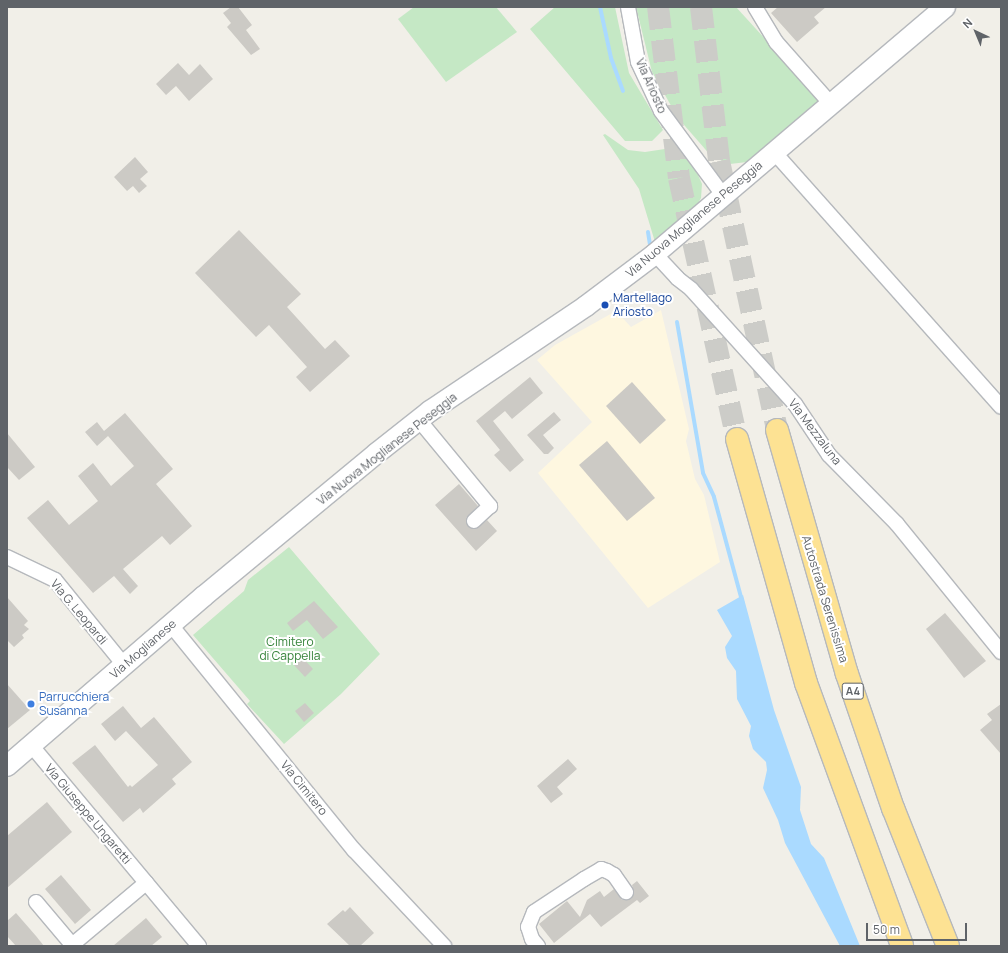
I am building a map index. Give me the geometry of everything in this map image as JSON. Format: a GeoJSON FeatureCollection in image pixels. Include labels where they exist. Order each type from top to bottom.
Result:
{"type":"FeatureCollection","features":[{"type":"Feature","properties":{"kind":"highway","name":"Autostrada Serenissima"},"geometry":{"type":"LineString","coordinates":[[777,430],[847,674],[893,808],[948,946]]}},
{"type":"Feature","properties":{"kind":"highway"},"geometry":{"type":"LineString","coordinates":[[737,439],[806,683],[902,946]]}},
{"type":"Feature","properties":{"kind":"main road","name":"Via Nuova Moglianese Peseggia"},"geometry":{"type":"LineString","coordinates":[[280,534],[419,420],[586,306],[655,254],[945,7]]}},
{"type":"Feature","properties":{"kind":"main road","name":"Via Moglianese"},"geometry":{"type":"LineString","coordinates":[[7,766],[171,625],[280,534]]}},
{"type":"Feature","properties":{"kind":"street","name":"Via Ariosto"},"geometry":{"type":"LineString","coordinates":[[628,7],[638,62],[660,111],[723,195]]}},
{"type":"Feature","properties":{"kind":"street"},"geometry":{"type":"LineString","coordinates":[[755,7],[776,42],[831,104]]}},
{"type":"Feature","properties":{"kind":"street"},"geometry":{"type":"LineString","coordinates":[[774,152],[1001,407]]}},
{"type":"Feature","properties":{"kind":"street","name":"Via Mezzaluna"},"geometry":{"type":"LineString","coordinates":[[655,254],[676,278],[691,289],[795,404],[829,455],[897,524],[1001,652]]}},
{"type":"Feature","properties":{"kind":"street"},"geometry":{"type":"LineString","coordinates":[[419,420],[490,506],[474,521]]}},
{"type":"Feature","properties":{"kind":"street","name":"Via G. Leopardi"},"geometry":{"type":"LineString","coordinates":[[7,557],[55,580],[124,665]]}},
{"type":"Feature","properties":{"kind":"street","name":"Via Cimitero"},"geometry":{"type":"LineString","coordinates":[[171,625],[354,850],[444,946]]}},
{"type":"Feature","properties":{"kind":"street","name":"Via Giuseppe Ungaretti"},"geometry":{"type":"LineString","coordinates":[[31,745],[199,946]]}},
{"type":"Feature","properties":{"kind":"street"},"geometry":{"type":"LineString","coordinates":[[538,946],[532,939],[528,927],[534,912],[588,876],[601,869],[608,871],[614,875],[626,892]]}},
{"type":"Feature","properties":{"kind":"street"},"geometry":{"type":"LineString","coordinates":[[36,902],[72,946],[146,883]]}},
{"type":"Feature","properties":{"kind":"shaded area"},"geometry":{"type":"Polygon","coordinates":[[[661,310],[689,429],[686,441],[695,479],[704,495],[720,562],[648,608],[538,473],[592,422],[537,360],[555,345],[616,311],[631,327],[661,310]]]}},
{"type":"Feature","properties":{"kind":"green space"},"geometry":{"type":"Polygon","coordinates":[[[414,7],[496,7],[517,32],[446,82],[398,19],[414,7]]]}},
{"type":"Feature","properties":{"kind":"green space"},"geometry":{"type":"Polygon","coordinates":[[[555,7],[615,7],[629,73],[663,130],[652,141],[625,141],[530,29],[555,7]]]}},
{"type":"Feature","properties":{"kind":"green space"},"geometry":{"type":"Polygon","coordinates":[[[636,7],[736,7],[821,100],[747,162],[730,164],[712,157],[678,118],[652,72],[636,7]]]}},
{"type":"Feature","properties":{"kind":"green space"},"geometry":{"type":"Polygon","coordinates":[[[605,134],[628,150],[645,152],[678,147],[695,168],[702,184],[701,198],[695,209],[655,242],[639,189],[603,135],[605,134]]]}},
{"type":"Feature","properties":{"kind":"green space","name":"Cimitero di Cappella"},"geometry":{"type":"Polygon","coordinates":[[[289,547],[380,654],[341,694],[284,744],[247,704],[250,701],[193,635],[244,591],[248,580],[289,547]]]}},
{"type":"Feature","properties":{"kind":"water"},"geometry":{"type":"Polygon","coordinates":[[[743,595],[774,710],[801,787],[800,810],[811,844],[824,858],[860,946],[840,946],[785,843],[778,820],[763,788],[767,770],[766,762],[753,749],[749,736],[751,726],[737,699],[736,671],[727,658],[725,647],[732,636],[717,610],[743,595]]]}},
{"type":"Feature","properties":{"kind":"building"},"geometry":{"type":"Polygon","coordinates":[[[231,7],[238,7],[252,25],[246,30],[260,49],[251,55],[227,27],[231,23],[223,13],[231,7]]]}},
{"type":"Feature","properties":{"kind":"building"},"geometry":{"type":"Polygon","coordinates":[[[778,7],[826,7],[814,17],[819,23],[797,42],[771,13],[778,7]]]}},
{"type":"Feature","properties":{"kind":"building"},"geometry":{"type":"Polygon","coordinates":[[[178,63],[189,75],[200,64],[213,79],[189,101],[176,86],[166,95],[156,84],[178,63]]]}},
{"type":"Feature","properties":{"kind":"building"},"geometry":{"type":"Polygon","coordinates":[[[135,157],[148,172],[140,179],[147,186],[139,193],[133,186],[127,191],[114,177],[135,157]]]}},
{"type":"Feature","properties":{"kind":"building"},"geometry":{"type":"Polygon","coordinates":[[[239,230],[301,294],[287,307],[325,349],[335,340],[350,356],[310,392],[296,377],[307,367],[269,325],[256,337],[195,273],[239,230]]]}},
{"type":"Feature","properties":{"kind":"building"},"geometry":{"type":"Polygon","coordinates":[[[530,377],[543,393],[512,419],[505,411],[493,421],[524,460],[510,472],[494,455],[500,450],[476,421],[530,377]]]}},
{"type":"Feature","properties":{"kind":"building"},"geometry":{"type":"Polygon","coordinates":[[[632,382],[666,420],[640,444],[606,406],[632,382]]]}},
{"type":"Feature","properties":{"kind":"building"},"geometry":{"type":"Polygon","coordinates":[[[554,412],[561,420],[543,435],[554,448],[548,454],[544,454],[527,435],[554,412]]]}},
{"type":"Feature","properties":{"kind":"building"},"geometry":{"type":"Polygon","coordinates":[[[125,413],[173,469],[156,484],[192,526],[170,545],[162,536],[123,569],[138,586],[130,594],[114,576],[93,593],[27,518],[48,500],[69,525],[98,501],[78,476],[93,463],[111,486],[134,466],[108,436],[97,446],[85,432],[97,422],[104,431],[125,413]]]}},
{"type":"Feature","properties":{"kind":"building"},"geometry":{"type":"Polygon","coordinates":[[[7,433],[35,467],[19,480],[7,467],[7,433]]]}},
{"type":"Feature","properties":{"kind":"building"},"geometry":{"type":"Polygon","coordinates":[[[607,441],[655,498],[627,521],[579,465],[607,441]]]}},
{"type":"Feature","properties":{"kind":"building"},"geometry":{"type":"Polygon","coordinates":[[[459,484],[478,506],[466,518],[468,526],[476,529],[487,520],[497,531],[476,551],[435,505],[459,484]]]}},
{"type":"Feature","properties":{"kind":"building"},"geometry":{"type":"Polygon","coordinates":[[[7,597],[28,621],[24,625],[29,629],[22,635],[24,638],[14,647],[7,640],[7,597]]]}},
{"type":"Feature","properties":{"kind":"building"},"geometry":{"type":"Polygon","coordinates":[[[314,601],[338,627],[323,639],[307,620],[293,631],[287,623],[314,601]]]}},
{"type":"Feature","properties":{"kind":"building"},"geometry":{"type":"Polygon","coordinates":[[[945,613],[986,661],[964,678],[926,629],[945,613]]]}},
{"type":"Feature","properties":{"kind":"building"},"geometry":{"type":"Polygon","coordinates":[[[301,656],[313,669],[305,677],[293,664],[301,656]]]}},
{"type":"Feature","properties":{"kind":"building"},"geometry":{"type":"Polygon","coordinates":[[[7,684],[30,710],[7,729],[7,684]]]}},
{"type":"Feature","properties":{"kind":"building"},"geometry":{"type":"Polygon","coordinates":[[[305,703],[314,713],[304,722],[295,711],[305,703]]]}},
{"type":"Feature","properties":{"kind":"building"},"geometry":{"type":"Polygon","coordinates":[[[1001,704],[1001,754],[980,730],[992,720],[987,714],[1001,704]]]}},
{"type":"Feature","properties":{"kind":"building"},"geometry":{"type":"Polygon","coordinates":[[[123,706],[141,728],[154,717],[192,762],[172,779],[176,784],[143,813],[140,808],[123,822],[72,763],[95,745],[128,787],[130,785],[132,787],[158,765],[126,731],[115,741],[101,724],[123,706]]]}},
{"type":"Feature","properties":{"kind":"building"},"geometry":{"type":"Polygon","coordinates":[[[568,759],[577,769],[557,787],[563,794],[551,803],[537,786],[568,759]]]}},
{"type":"Feature","properties":{"kind":"building"},"geometry":{"type":"Polygon","coordinates":[[[47,802],[72,832],[7,888],[7,836],[47,802]]]}},
{"type":"Feature","properties":{"kind":"building"},"geometry":{"type":"Polygon","coordinates":[[[61,875],[91,910],[75,924],[45,889],[61,875]]]}},
{"type":"Feature","properties":{"kind":"building"},"geometry":{"type":"Polygon","coordinates":[[[637,881],[649,896],[640,903],[637,900],[601,927],[590,914],[554,943],[539,924],[567,901],[580,917],[587,900],[600,891],[604,897],[614,889],[622,900],[631,899],[634,892],[632,885],[637,881]]]}},
{"type":"Feature","properties":{"kind":"building"},"geometry":{"type":"Polygon","coordinates":[[[350,907],[374,933],[360,946],[350,946],[327,924],[343,910],[345,912],[350,907]]]}},
{"type":"Feature","properties":{"kind":"building"},"geometry":{"type":"Polygon","coordinates":[[[16,913],[44,946],[16,946],[7,936],[7,921],[16,913]]]}},
{"type":"Feature","properties":{"kind":"building"},"geometry":{"type":"Polygon","coordinates":[[[146,918],[162,937],[151,946],[113,946],[146,918]]]}},
{"type":"Feature","properties":{"kind":"waterway"},"geometry":{"type":"LineString","coordinates":[[600,7],[611,58],[623,91]]}},
{"type":"Feature","properties":{"kind":"waterway"},"geometry":{"type":"LineString","coordinates":[[648,232],[650,245]]}},
{"type":"Feature","properties":{"kind":"waterway"},"geometry":{"type":"LineString","coordinates":[[677,322],[703,473],[714,497],[742,601]]}},
{"type":"Feature","properties":{"kind":"tunnel"},"geometry":{"type":"LineString","coordinates":[[658,7],[679,178],[737,439]]}},
{"type":"Feature","properties":{"kind":"tunnel"},"geometry":{"type":"LineString","coordinates":[[701,7],[719,161],[777,430]]}},
{"type":"Feature","properties":{"kind":"place","name":"Martellago Ariosto"},"geometry":{"type":"Point","coordinates":[605,305]}},
{"type":"Feature","properties":{"kind":"place","name":"Parrucchiera Susanna"},"geometry":{"type":"Point","coordinates":[31,704]}}]}
